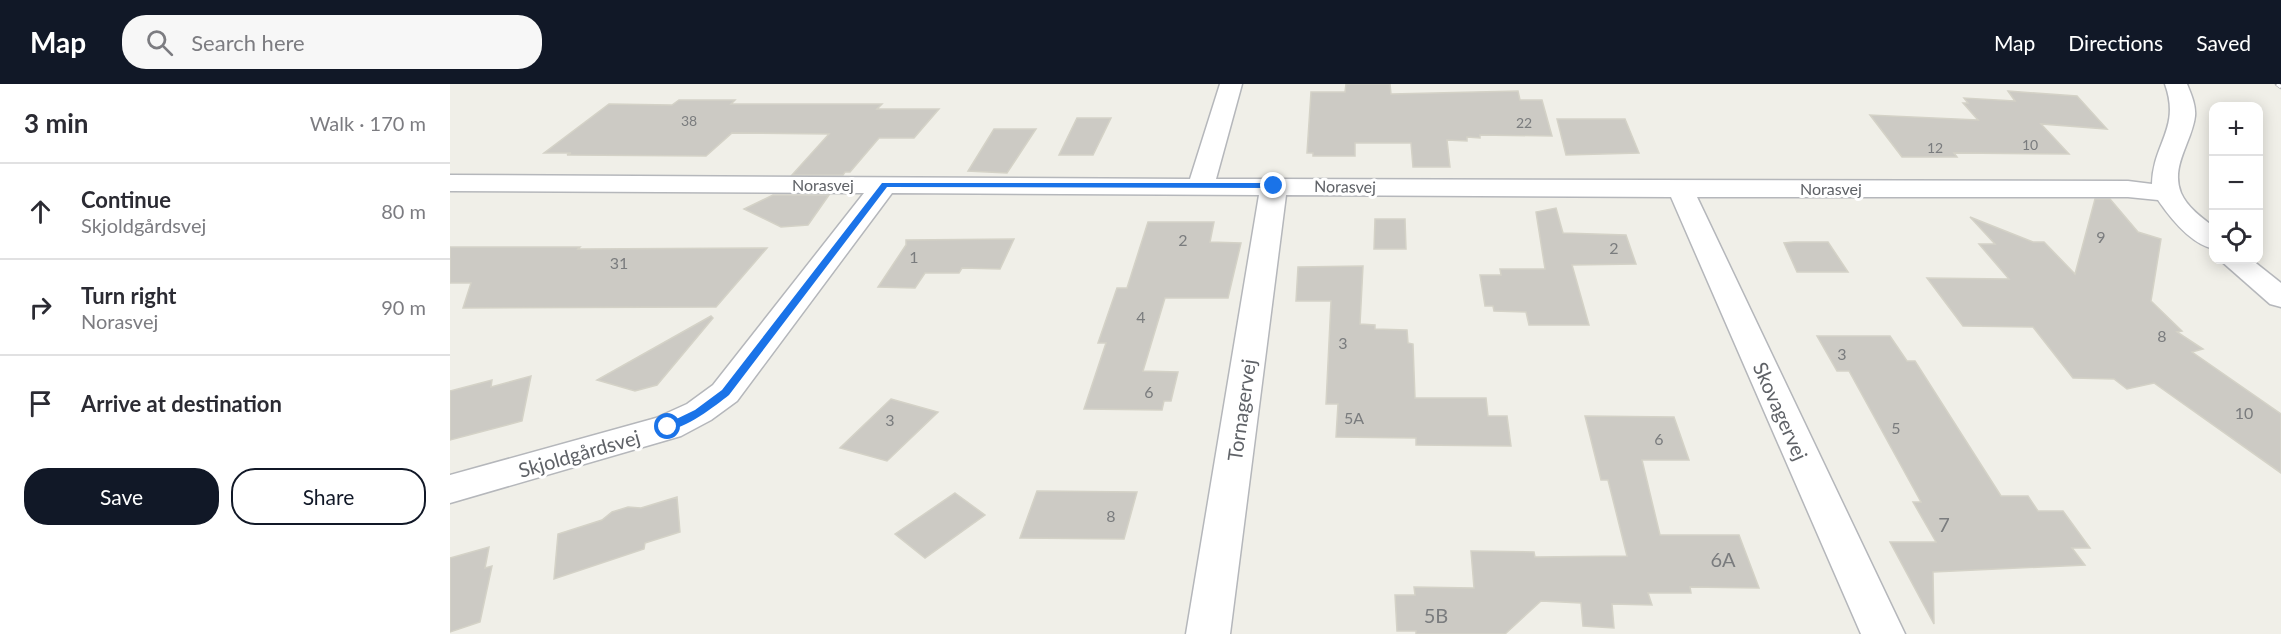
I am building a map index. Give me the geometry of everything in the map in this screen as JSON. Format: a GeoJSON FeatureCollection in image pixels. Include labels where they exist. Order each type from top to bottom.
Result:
{"type":"FeatureCollection","features":[{"type":"Feature","properties":{"kind":"street"},"geometry":{"type":"LineString","coordinates":[[1201,186],[1231,84]]}},
{"type":"Feature","properties":{"kind":"street"},"geometry":{"type":"LineString","coordinates":[[2176,84],[2181,96],[2183,116],[2165,173],[2168,193],[2184,216],[2209,237]]}},
{"type":"Feature","properties":{"kind":"street","name":"Norasvej"},"geometry":{"type":"LineString","coordinates":[[450,183],[2117,189],[2168,193]]}},
{"type":"Feature","properties":{"kind":"street","name":"Skjoldgårdsvej"},"geometry":{"type":"LineString","coordinates":[[450,489],[668,427],[699,412],[725,393],[885,184]]}},
{"type":"Feature","properties":{"kind":"street","name":"Tornagervej"},"geometry":{"type":"LineString","coordinates":[[1208,634],[1274,186]]}},
{"type":"Feature","properties":{"kind":"street","name":"Skovagervej"},"geometry":{"type":"LineString","coordinates":[[1680,188],[1883,634]]}},
{"type":"Feature","properties":{"kind":"street"},"geometry":{"type":"LineString","coordinates":[[2240,264],[2281,298]]}},
{"type":"Feature","properties":{"kind":"building"},"geometry":{"type":"Polygon","coordinates":[[[1346,84],[1390,84],[1391,94],[1518,91],[1520,100],[1542,100],[1552,136],[1480,135],[1480,138],[1467,137],[1467,141],[1447,140],[1450,167],[1413,167],[1411,143],[1355,143],[1355,156],[1313,156],[1313,153],[1307,153],[1311,92],[1345,92],[1346,84]]]}},
{"type":"Feature","properties":{"kind":"building"},"geometry":{"type":"Polygon","coordinates":[[[2008,91],[2077,96],[2107,129],[2041,124],[2069,154],[1954,153],[1957,157],[1902,157],[1870,115],[1978,120],[1963,103],[1968,103],[1964,98],[2015,101],[2008,91]]]}},
{"type":"Feature","properties":{"kind":"building"},"geometry":{"type":"Polygon","coordinates":[[[679,100],[735,100],[731,104],[882,104],[877,109],[939,109],[914,138],[879,138],[850,172],[845,172],[843,175],[792,175],[829,134],[732,133],[706,156],[544,153],[609,104],[672,105],[679,100]]]}},
{"type":"Feature","properties":{"kind":"building"},"geometry":{"type":"Polygon","coordinates":[[[1077,118],[1111,118],[1093,155],[1059,155],[1077,118]]]}},
{"type":"Feature","properties":{"kind":"building"},"geometry":{"type":"Polygon","coordinates":[[[1557,119],[1625,119],[1639,153],[1566,155],[1557,119]]]}},
{"type":"Feature","properties":{"kind":"building"},"geometry":{"type":"Polygon","coordinates":[[[994,129],[1036,129],[1007,173],[968,171],[994,129]]]}},
{"type":"Feature","properties":{"kind":"building"},"geometry":{"type":"Polygon","coordinates":[[[773,195],[829,195],[808,225],[781,227],[744,209],[773,195]]]}},
{"type":"Feature","properties":{"kind":"building"},"geometry":{"type":"Polygon","coordinates":[[[2095,199],[2110,199],[2138,232],[2161,239],[2151,301],[2182,331],[2177,332],[2203,349],[2192,352],[2281,414],[2281,473],[2154,383],[2127,389],[2114,379],[2073,378],[2033,327],[1963,326],[1927,278],[2009,279],[1979,244],[1995,244],[1970,217],[2033,242],[2044,242],[2075,274],[2095,199]]]}},
{"type":"Feature","properties":{"kind":"building"},"geometry":{"type":"Polygon","coordinates":[[[1556,208],[1563,233],[1626,235],[1636,264],[1572,265],[1589,325],[1529,325],[1526,312],[1494,311],[1493,306],[1485,306],[1480,275],[1501,275],[1500,269],[1545,269],[1536,212],[1556,208]]]}},
{"type":"Feature","properties":{"kind":"building"},"geometry":{"type":"Polygon","coordinates":[[[1375,219],[1405,219],[1406,249],[1374,249],[1375,219]]]}},
{"type":"Feature","properties":{"kind":"building"},"geometry":{"type":"Polygon","coordinates":[[[1148,222],[1214,222],[1210,242],[1241,243],[1228,298],[1165,298],[1143,371],[1178,372],[1171,401],[1164,401],[1162,410],[1084,409],[1106,343],[1098,343],[1117,288],[1127,288],[1148,222]]]}},
{"type":"Feature","properties":{"kind":"building"},"geometry":{"type":"Polygon","coordinates":[[[1014,239],[1000,269],[962,268],[959,273],[925,273],[915,288],[878,287],[906,245],[906,240],[1014,239]]]}},
{"type":"Feature","properties":{"kind":"building"},"geometry":{"type":"Polygon","coordinates":[[[1828,242],[1848,272],[1797,272],[1784,243],[1828,242]]]}},
{"type":"Feature","properties":{"kind":"building"},"geometry":{"type":"Polygon","coordinates":[[[450,247],[767,248],[716,307],[463,308],[471,283],[450,283],[450,247]]]}},
{"type":"Feature","properties":{"kind":"building"},"geometry":{"type":"Polygon","coordinates":[[[1363,266],[1360,324],[1375,325],[1375,329],[1407,330],[1408,343],[1413,344],[1415,398],[1486,398],[1488,416],[1507,416],[1511,446],[1416,445],[1416,438],[1336,437],[1338,404],[1326,404],[1331,301],[1296,301],[1298,267],[1363,266]]]}},
{"type":"Feature","properties":{"kind":"building"},"geometry":{"type":"Polygon","coordinates":[[[711,316],[713,318],[657,385],[635,391],[597,380],[711,316]]]}},
{"type":"Feature","properties":{"kind":"building"},"geometry":{"type":"Polygon","coordinates":[[[1817,336],[1890,336],[1907,361],[1915,361],[2001,496],[2028,496],[2038,511],[2063,511],[2090,548],[2072,548],[2085,565],[1933,572],[1934,624],[1890,542],[1936,542],[1913,502],[1921,502],[1849,371],[1837,371],[1817,336]]]}},
{"type":"Feature","properties":{"kind":"building"},"geometry":{"type":"Polygon","coordinates":[[[531,376],[522,421],[450,440],[450,391],[492,380],[491,387],[531,376]]]}},
{"type":"Feature","properties":{"kind":"building"},"geometry":{"type":"Polygon","coordinates":[[[891,399],[938,412],[887,461],[840,448],[891,399]]]}},
{"type":"Feature","properties":{"kind":"building"},"geometry":{"type":"Polygon","coordinates":[[[1585,416],[1674,417],[1689,460],[1642,460],[1660,535],[1739,535],[1759,588],[1690,587],[1691,593],[1648,593],[1652,605],[1612,604],[1614,628],[1583,626],[1581,603],[1541,601],[1505,634],[1416,634],[1416,631],[1397,631],[1395,595],[1415,595],[1414,587],[1474,588],[1471,551],[1534,552],[1535,557],[1627,556],[1608,480],[1601,480],[1585,416]]]}},
{"type":"Feature","properties":{"kind":"building"},"geometry":{"type":"Polygon","coordinates":[[[1037,491],[1137,492],[1124,539],[1020,538],[1037,491]]]}},
{"type":"Feature","properties":{"kind":"building"},"geometry":{"type":"Polygon","coordinates":[[[955,493],[985,515],[925,558],[895,534],[955,493]]]}},
{"type":"Feature","properties":{"kind":"building"},"geometry":{"type":"Polygon","coordinates":[[[677,497],[680,532],[645,543],[644,549],[554,579],[558,534],[602,520],[612,512],[628,507],[641,508],[677,497]]]}},
{"type":"Feature","properties":{"kind":"building"},"geometry":{"type":"Polygon","coordinates":[[[489,547],[485,568],[492,566],[480,622],[450,632],[450,558],[489,547]]]}},
{"type":"Feature","properties":{"kind":"railway"},"geometry":{"type":"LineString","coordinates":[[2277,84],[2281,87]]}},
{"type":"Feature","properties":{"kind":"route"},"geometry":{"type":"LineString","coordinates":[[668,427],[699,412],[725,393],[885,184],[1274,186]]}}]}
